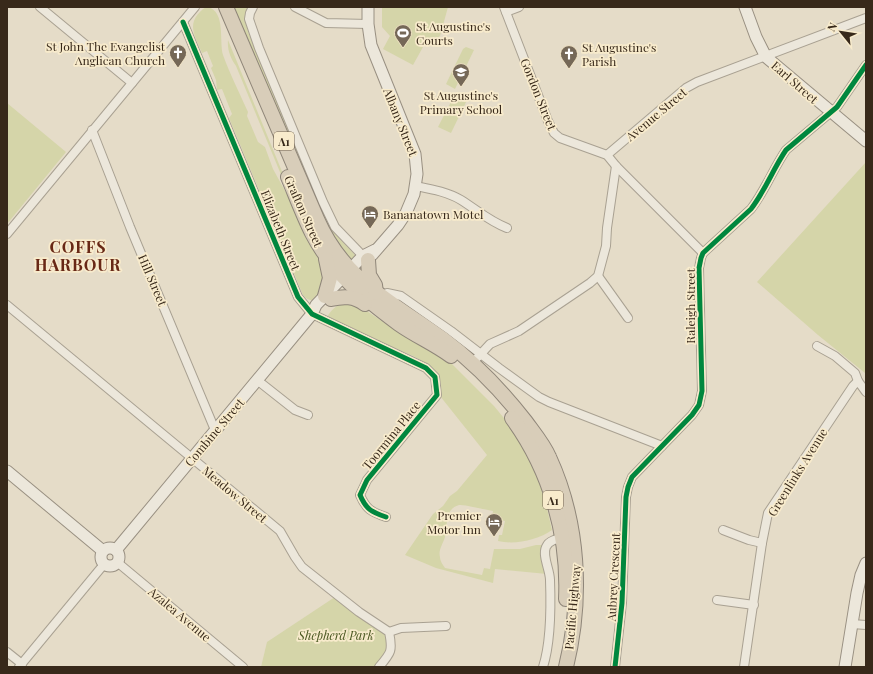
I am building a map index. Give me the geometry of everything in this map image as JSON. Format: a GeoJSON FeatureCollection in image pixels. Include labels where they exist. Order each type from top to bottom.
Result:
{"type":"FeatureCollection","features":[{"type":"Feature","properties":{"kind":"highway","name":"Grafton Street"},"geometry":{"type":"LineString","coordinates":[[217,7],[226,25],[312,233],[325,255],[349,276],[379,292],[456,349],[477,359]]}},
{"type":"Feature","properties":{"kind":"highway","name":"Grafton Street"},"geometry":{"type":"LineString","coordinates":[[226,7],[322,231],[349,276],[368,300],[401,325],[432,343],[458,362]]}},
{"type":"Feature","properties":{"kind":"highway"},"geometry":{"type":"LineString","coordinates":[[325,255],[330,278],[328,297],[353,297],[361,301],[394,325],[401,325]]}},
{"type":"Feature","properties":{"kind":"highway"},"geometry":{"type":"LineString","coordinates":[[369,255],[369,275],[379,292]]}},
{"type":"Feature","properties":{"kind":"highway","name":"Pacific Highway"},"geometry":{"type":"LineString","coordinates":[[477,359],[494,384],[511,402],[543,446],[558,480],[569,516],[566,568],[566,610],[557,667]]}},
{"type":"Feature","properties":{"kind":"highway","name":"Pacific Highway"},"geometry":{"type":"LineString","coordinates":[[458,362],[497,399],[519,428],[544,474],[576,556],[573,625],[566,667]]}},
{"type":"Feature","properties":{"kind":"street"},"geometry":{"type":"LineString","coordinates":[[40,7],[132,83]]}},
{"type":"Feature","properties":{"kind":"street","name":"Grafton Street"},"geometry":{"type":"LineString","coordinates":[[253,7],[250,13],[250,19],[259,48],[322,202],[335,227],[369,255]]}},
{"type":"Feature","properties":{"kind":"street"},"geometry":{"type":"LineString","coordinates":[[295,7],[326,23],[368,24]]}},
{"type":"Feature","properties":{"kind":"street","name":"Albany Street"},"geometry":{"type":"LineString","coordinates":[[349,276],[398,225],[406,213],[416,186],[417,163],[415,154],[371,45],[368,24],[368,7]]}},
{"type":"Feature","properties":{"kind":"street"},"geometry":{"type":"LineString","coordinates":[[505,9],[519,7]]}},
{"type":"Feature","properties":{"kind":"street","name":"Earl Street"},"geometry":{"type":"LineString","coordinates":[[745,7],[756,37],[766,57],[866,141]]}},
{"type":"Feature","properties":{"kind":"street"},"geometry":{"type":"LineString","coordinates":[[7,234],[195,8]]}},
{"type":"Feature","properties":{"kind":"street","name":"Gordon Street"},"geometry":{"type":"LineString","coordinates":[[505,9],[554,133],[563,140],[607,155]]}},
{"type":"Feature","properties":{"kind":"street","name":"Avenue Street"},"geometry":{"type":"LineString","coordinates":[[607,155],[686,88],[697,82],[866,18]]}},
{"type":"Feature","properties":{"kind":"street","name":"Elizabeth Street"},"geometry":{"type":"LineString","coordinates":[[183,22],[298,297],[312,314],[426,368],[435,377]]}},
{"type":"Feature","properties":{"kind":"street","name":"Raleigh Street"},"geometry":{"type":"LineString","coordinates":[[628,487],[632,477],[692,415],[699,405],[702,392],[699,268],[703,253],[751,209],[786,150],[837,107],[866,65]]}},
{"type":"Feature","properties":{"kind":"street","name":"Hill Street"},"geometry":{"type":"LineString","coordinates":[[92,130],[130,226],[215,430]]}},
{"type":"Feature","properties":{"kind":"street"},"geometry":{"type":"LineString","coordinates":[[607,155],[616,166],[703,253]]}},
{"type":"Feature","properties":{"kind":"street"},"geometry":{"type":"LineString","coordinates":[[616,166],[606,246],[598,276],[590,283],[519,330],[490,344],[477,359],[549,402],[662,446]]}},
{"type":"Feature","properties":{"kind":"street"},"geometry":{"type":"LineString","coordinates":[[416,186],[441,192],[460,199],[494,223],[507,228]]}},
{"type":"Feature","properties":{"kind":"street","name":"Combine Street"},"geometry":{"type":"LineString","coordinates":[[116,550],[312,314],[321,309],[328,297],[349,276]]}},
{"type":"Feature","properties":{"kind":"street"},"geometry":{"type":"LineString","coordinates":[[598,276],[628,318]]}},
{"type":"Feature","properties":{"kind":"street","name":"Meadow Street"},"geometry":{"type":"LineString","coordinates":[[7,305],[280,531],[302,567],[359,612],[389,632]]}},
{"type":"Feature","properties":{"kind":"street"},"geometry":{"type":"LineString","coordinates":[[817,346],[835,356],[855,373],[858,381],[866,392]]}},
{"type":"Feature","properties":{"kind":"street","name":"Toormina Place"},"geometry":{"type":"LineString","coordinates":[[386,517],[365,507],[360,495],[366,480],[437,395],[435,377]]}},
{"type":"Feature","properties":{"kind":"street"},"geometry":{"type":"LineString","coordinates":[[257,380],[295,410],[308,415]]}},
{"type":"Feature","properties":{"kind":"street","name":"Greenlinks Avenue"},"geometry":{"type":"LineString","coordinates":[[744,667],[762,543],[768,513],[853,386],[858,381]]}},
{"type":"Feature","properties":{"kind":"street"},"geometry":{"type":"LineString","coordinates":[[7,471],[103,551]]}},
{"type":"Feature","properties":{"kind":"street","name":"Aubrey Crescent"},"geometry":{"type":"LineString","coordinates":[[615,667],[622,603],[626,497],[628,487]]}},
{"type":"Feature","properties":{"kind":"street"},"geometry":{"type":"LineString","coordinates":[[723,530],[748,540],[762,543]]}},
{"type":"Feature","properties":{"kind":"street"},"geometry":{"type":"LineString","coordinates":[[543,667],[548,647],[550,580],[545,551],[548,543],[568,537]]}},
{"type":"Feature","properties":{"kind":"street"},"geometry":{"type":"LineString","coordinates":[[103,551],[110,548],[116,550],[119,555],[117,562],[110,565],[104,563]]}},
{"type":"Feature","properties":{"kind":"street"},"geometry":{"type":"LineString","coordinates":[[103,551],[102,558],[104,563]]}},
{"type":"Feature","properties":{"kind":"street","name":"Azalea Avenue"},"geometry":{"type":"LineString","coordinates":[[117,562],[243,667]]}},
{"type":"Feature","properties":{"kind":"street"},"geometry":{"type":"LineString","coordinates":[[7,652],[23,665],[104,563]]}},
{"type":"Feature","properties":{"kind":"street"},"geometry":{"type":"LineString","coordinates":[[845,667],[861,575],[866,563]]}},
{"type":"Feature","properties":{"kind":"street"},"geometry":{"type":"LineString","coordinates":[[718,600],[754,605]]}},
{"type":"Feature","properties":{"kind":"street"},"geometry":{"type":"LineString","coordinates":[[852,624],[866,625]]}},
{"type":"Feature","properties":{"kind":"street"},"geometry":{"type":"LineString","coordinates":[[379,667],[389,655],[392,646],[389,632],[401,628],[446,626]]}},
{"type":"Feature","properties":{"kind":"green space"},"geometry":{"type":"Polygon","coordinates":[[[208,7],[214,10],[220,21],[223,55],[248,112],[247,116],[258,142],[265,147],[273,169],[318,251],[327,275],[317,300],[309,300],[303,295],[229,118],[232,114],[222,89],[217,90],[216,80],[211,68],[213,66],[207,51],[202,53],[194,34],[193,24],[195,19],[202,10],[208,7]]]}},
{"type":"Feature","properties":{"kind":"green space"},"geometry":{"type":"Polygon","coordinates":[[[232,7],[248,7],[245,16],[248,32],[327,222],[336,235],[357,257],[351,261],[333,241],[232,7]]]}},
{"type":"Feature","properties":{"kind":"green space"},"geometry":{"type":"Polygon","coordinates":[[[382,7],[448,7],[440,36],[433,41],[424,41],[421,46],[423,47],[413,65],[383,49],[390,36],[382,27],[382,7]]]}},
{"type":"Feature","properties":{"kind":"green space"},"geometry":{"type":"Polygon","coordinates":[[[228,40],[290,191],[282,177],[231,57],[228,47],[228,40]]]}},
{"type":"Feature","properties":{"kind":"green space"},"geometry":{"type":"Polygon","coordinates":[[[466,47],[474,50],[455,89],[446,84],[463,49],[466,47]]]}},
{"type":"Feature","properties":{"kind":"green space"},"geometry":{"type":"Polygon","coordinates":[[[455,94],[468,98],[451,133],[438,127],[455,94]]]}},
{"type":"Feature","properties":{"kind":"green space"},"geometry":{"type":"Polygon","coordinates":[[[7,103],[66,152],[7,224],[7,103]]]}},
{"type":"Feature","properties":{"kind":"green space"},"geometry":{"type":"Polygon","coordinates":[[[866,162],[866,378],[865,373],[818,335],[757,282],[866,162]]]}},
{"type":"Feature","properties":{"kind":"green space"},"geometry":{"type":"Polygon","coordinates":[[[350,302],[364,309],[392,328],[444,356],[494,406],[522,440],[536,473],[545,500],[552,530],[546,534],[526,541],[498,541],[499,535],[502,535],[505,521],[492,518],[493,511],[459,505],[454,507],[449,514],[445,537],[440,549],[440,560],[445,568],[482,575],[484,568],[490,569],[494,549],[520,549],[543,545],[547,574],[495,569],[493,583],[436,568],[405,555],[433,514],[443,506],[450,496],[457,491],[487,455],[440,396],[441,384],[437,374],[429,366],[407,353],[374,341],[327,317],[336,306],[350,302]]]}},
{"type":"Feature","properties":{"kind":"green space","name":"Shepherd Park"},"geometry":{"type":"Polygon","coordinates":[[[338,595],[389,632],[392,646],[379,667],[261,667],[267,642],[338,595]]]}},
{"type":"Feature","properties":{"kind":"cycle path"},"geometry":{"type":"LineString","coordinates":[[183,22],[298,297],[312,314],[426,368],[435,377],[437,395],[367,480],[360,495],[367,507],[386,517]]}},
{"type":"Feature","properties":{"kind":"cycle path"},"geometry":{"type":"LineString","coordinates":[[615,667],[622,603],[626,497],[628,487],[632,477],[692,415],[699,405],[702,391],[699,268],[703,253],[751,209],[761,195],[786,150],[837,107],[866,65]]}},
{"type":"Feature","properties":{"kind":"place","name":"St Augustine's Courts"},"geometry":{"type":"Point","coordinates":[403,48]}},
{"type":"Feature","properties":{"kind":"place","name":"St John The Evangelist Anglican Church"},"geometry":{"type":"Point","coordinates":[178,68]}},
{"type":"Feature","properties":{"kind":"place","name":"St Augustine's Parish"},"geometry":{"type":"Point","coordinates":[569,69]}},
{"type":"Feature","properties":{"kind":"place","name":"St Augustine's Primary School"},"geometry":{"type":"Point","coordinates":[461,87]}},
{"type":"Feature","properties":{"kind":"place","name":"Bananatown Motel"},"geometry":{"type":"Point","coordinates":[370,229]}},
{"type":"Feature","properties":{"kind":"place","name":"Premier Motor Inn"},"geometry":{"type":"Point","coordinates":[494,537]}},
{"type":"Feature","properties":{"kind":"district","name":"COFFS HARBOUR"},"geometry":{"type":"Point","coordinates":[78,255]}}]}
